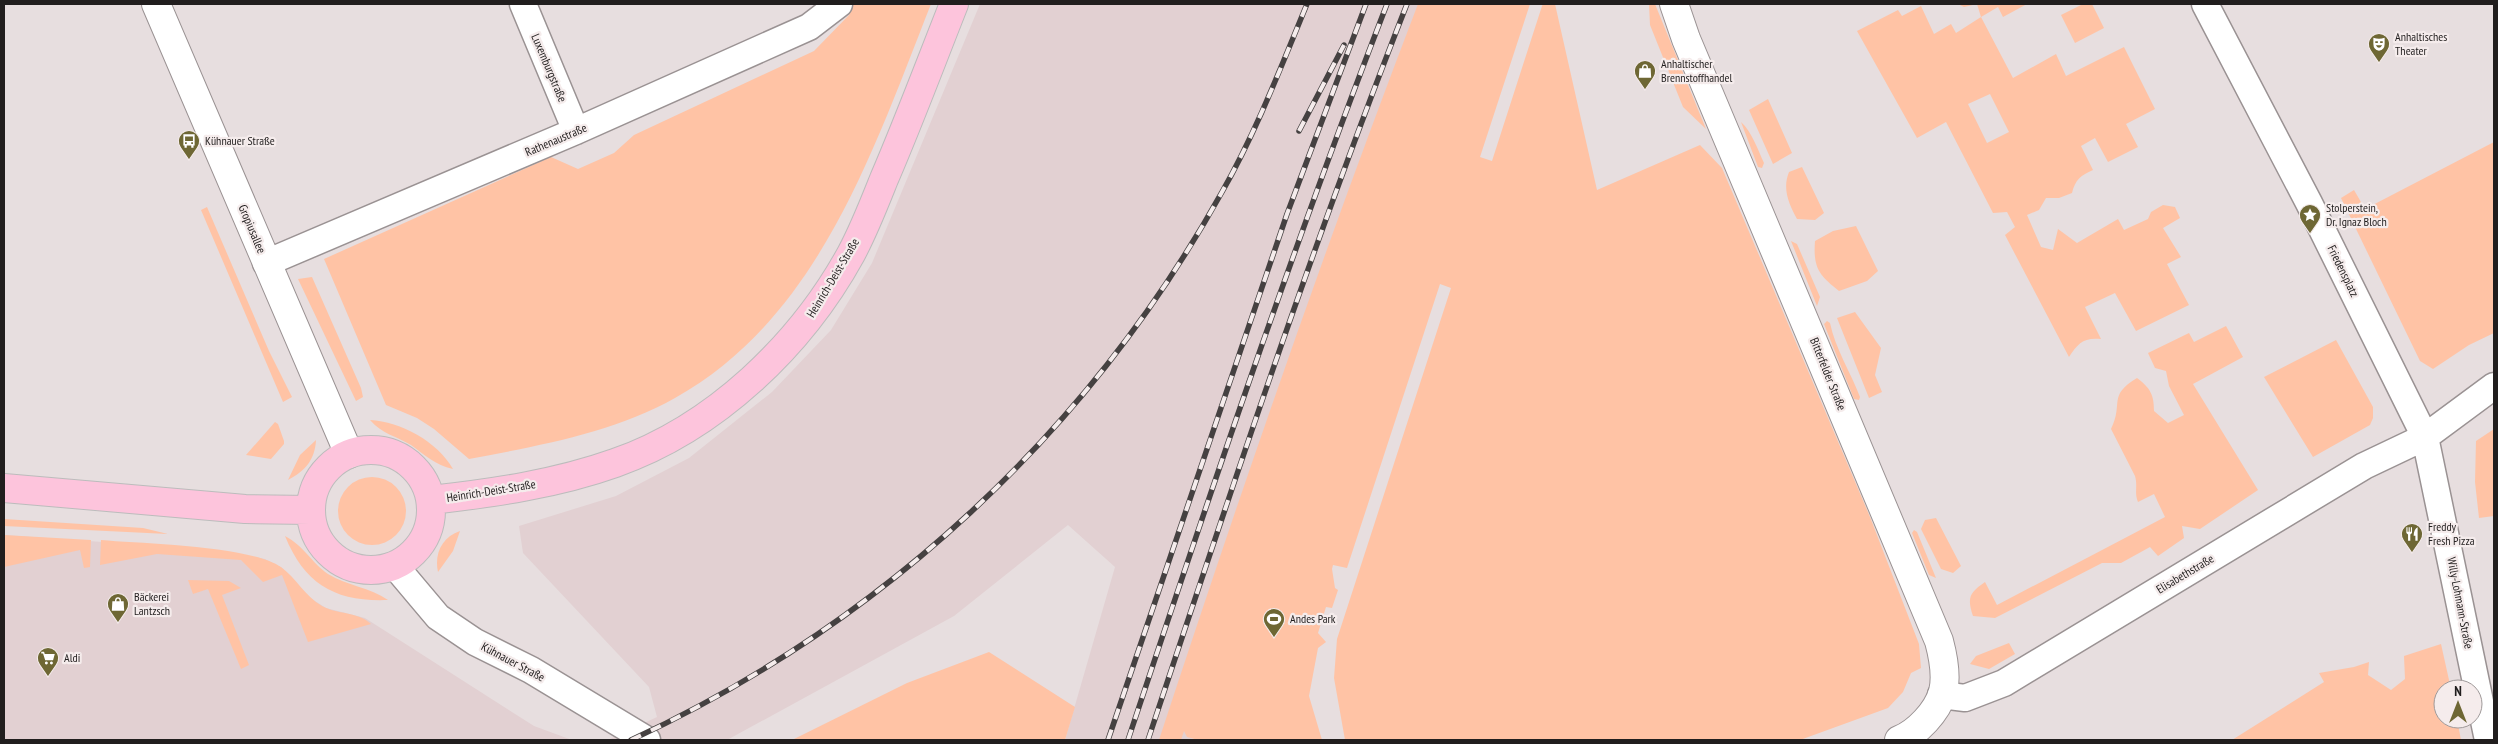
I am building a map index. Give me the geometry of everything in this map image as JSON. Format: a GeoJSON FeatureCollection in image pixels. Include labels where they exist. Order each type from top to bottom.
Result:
{"type":"FeatureCollection","features":[{"type":"Feature","properties":{"kind":"main road","name":"Heinrich-Deist-Straße"},"geometry":{"type":"LineString","coordinates":[[431,500],[517,488],[566,478],[617,462],[663,441],[709,414],[751,381],[787,345],[817,308],[851,254],[894,156],[954,4]]}},
{"type":"Feature","properties":{"kind":"main road"},"geometry":{"type":"LineString","coordinates":[[373,450],[384,451],[401,458],[415,468],[422,478],[431,500],[430,524],[425,539],[409,558],[395,566],[379,570],[362,570],[338,561],[325,550],[316,535],[311,510],[313,493],[321,476],[334,463],[349,454],[373,450]]}},
{"type":"Feature","properties":{"kind":"main road"},"geometry":{"type":"LineString","coordinates":[[4,488],[245,509],[311,510]]}},
{"type":"Feature","properties":{"kind":"street","name":"Gropiusallee"},"geometry":{"type":"LineString","coordinates":[[156,4],[349,454]]}},
{"type":"Feature","properties":{"kind":"street","name":"Luxemburgstraße"},"geometry":{"type":"LineString","coordinates":[[523,4],[576,131]]}},
{"type":"Feature","properties":{"kind":"street","name":"Rathenaustraße"},"geometry":{"type":"LineString","coordinates":[[266,263],[576,131],[809,27],[838,4]]}},
{"type":"Feature","properties":{"kind":"street","name":"Bitterfelder Straße"},"geometry":{"type":"LineString","coordinates":[[1674,4],[1686,39],[1939,641],[1944,676],[1941,695],[1923,723],[1903,739]]}},
{"type":"Feature","properties":{"kind":"street","name":"Friedensplatz"},"geometry":{"type":"LineString","coordinates":[[2205,4],[2309,203],[2426,437]]}},
{"type":"Feature","properties":{"kind":"street"},"geometry":{"type":"LineString","coordinates":[[2426,437],[2494,386]]}},
{"type":"Feature","properties":{"kind":"street","name":"Elisabethstraße"},"geometry":{"type":"LineString","coordinates":[[1941,695],[1965,698],[2004,683],[2364,466],[2426,437]]}},
{"type":"Feature","properties":{"kind":"street","name":"Willy-Lohmann-Straße"},"geometry":{"type":"LineString","coordinates":[[2426,437],[2488,740]]}},
{"type":"Feature","properties":{"kind":"street","name":"Kühnauer Straße"},"geometry":{"type":"LineString","coordinates":[[395,566],[438,617],[475,642],[531,670],[647,740]]}},
{"type":"Feature","properties":{"kind":"shaded area"},"geometry":{"type":"Polygon","coordinates":[[[854,4],[931,4],[863,171],[836,225],[804,276],[768,323],[725,364],[675,398],[626,420],[574,437],[469,459],[434,429],[417,418],[386,405],[324,259],[551,157],[578,169],[614,153],[634,135],[814,51],[849,15],[854,4]]]}},
{"type":"Feature","properties":{"kind":"shaded area"},"geometry":{"type":"Polygon","coordinates":[[[980,4],[1444,4],[1190,738],[1198,740],[1065,740],[1115,567],[1068,525],[954,616],[727,740],[608,740],[657,717],[649,687],[523,553],[519,526],[616,496],[689,458],[772,392],[831,330],[872,263],[980,4]]]}},
{"type":"Feature","properties":{"kind":"shaded area"},"geometry":{"type":"Polygon","coordinates":[[[1418,4],[1530,4],[1480,157],[1492,161],[1542,6],[1543,4],[1555,4],[1597,190],[1700,145],[1722,168],[1870,517],[1919,644],[1921,668],[1911,673],[1903,692],[1888,708],[1800,740],[1345,740],[1334,678],[1337,639],[1451,288],[1440,284],[1347,568],[1333,565],[1335,588],[1338,590],[1332,608],[1326,607],[1318,633],[1326,642],[1318,648],[1309,696],[1322,740],[1198,740],[1187,737],[1184,731],[1181,740],[1159,740],[1284,370],[1418,4]]]}},
{"type":"Feature","properties":{"kind":"shaded area"},"geometry":{"type":"Polygon","coordinates":[[[1649,4],[1655,4],[1706,129],[1683,107],[1650,25],[1649,4]]]}},
{"type":"Feature","properties":{"kind":"shaded area"},"geometry":{"type":"Polygon","coordinates":[[[1958,4],[1977,4],[1964,7],[1958,4]]]}},
{"type":"Feature","properties":{"kind":"shaded area"},"geometry":{"type":"Polygon","coordinates":[[[1977,4],[2027,4],[2003,17],[1998,7],[1981,17],[1977,4]]]}},
{"type":"Feature","properties":{"kind":"shaded area"},"geometry":{"type":"Polygon","coordinates":[[[2083,4],[2092,4],[2104,28],[2075,43],[2061,15],[2083,4]]]}},
{"type":"Feature","properties":{"kind":"shaded area"},"geometry":{"type":"Polygon","coordinates":[[[1921,6],[1934,34],[1951,24],[1956,33],[1981,17],[2013,78],[2056,54],[2066,76],[2124,47],[2155,109],[2126,124],[2138,147],[2108,162],[2095,138],[2081,146],[2093,170],[2079,178],[2072,193],[2059,198],[2046,198],[2039,210],[2027,215],[2041,247],[2053,250],[2058,229],[2077,243],[2118,219],[2124,230],[2148,219],[2151,212],[2163,205],[2175,207],[2180,218],[2163,228],[2181,257],[2167,264],[2189,305],[2136,331],[2115,293],[2085,307],[2101,339],[2090,339],[2082,342],[2069,357],[2005,235],[2015,227],[2007,212],[1993,213],[1946,122],[1917,138],[1857,31],[1898,10],[1902,16],[1921,6]],[[1990,94],[1968,104],[1987,143],[2009,132],[1990,94]]]}},
{"type":"Feature","properties":{"kind":"shaded area"},"geometry":{"type":"Polygon","coordinates":[[[1768,99],[1792,153],[1773,164],[1749,110],[1768,99]]]}},
{"type":"Feature","properties":{"kind":"shaded area"},"geometry":{"type":"Polygon","coordinates":[[[1741,122],[1757,147],[1764,163],[1762,168],[1758,167],[1741,122]]]}},
{"type":"Feature","properties":{"kind":"shaded area"},"geometry":{"type":"Polygon","coordinates":[[[2494,142],[2494,333],[2469,345],[2433,369],[2420,361],[2341,198],[2354,190],[2365,209],[2494,142]]]}},
{"type":"Feature","properties":{"kind":"shaded area"},"geometry":{"type":"Polygon","coordinates":[[[1802,167],[1824,213],[1815,220],[1797,219],[1787,196],[1786,184],[1789,172],[1802,167]]]}},
{"type":"Feature","properties":{"kind":"shaded area"},"geometry":{"type":"Polygon","coordinates":[[[207,207],[269,351],[292,397],[283,402],[201,210],[207,207]]]}},
{"type":"Feature","properties":{"kind":"shaded area"},"geometry":{"type":"Polygon","coordinates":[[[1856,226],[1878,271],[1867,281],[1839,291],[1822,275],[1816,264],[1815,241],[1833,231],[1856,226]]]}},
{"type":"Feature","properties":{"kind":"shaded area"},"geometry":{"type":"Polygon","coordinates":[[[1791,241],[1797,244],[1820,297],[1817,306],[1791,241]]]}},
{"type":"Feature","properties":{"kind":"shaded area"},"geometry":{"type":"Polygon","coordinates":[[[312,277],[361,388],[363,397],[356,401],[298,279],[312,277]]]}},
{"type":"Feature","properties":{"kind":"shaded area"},"geometry":{"type":"Polygon","coordinates":[[[1855,312],[1881,348],[1875,375],[1882,392],[1869,398],[1837,318],[1855,312]]]}},
{"type":"Feature","properties":{"kind":"shaded area"},"geometry":{"type":"Polygon","coordinates":[[[1827,321],[1830,323],[1839,351],[1860,397],[1859,400],[1854,399],[1824,324],[1827,321]]]}},
{"type":"Feature","properties":{"kind":"shaded area"},"geometry":{"type":"Polygon","coordinates":[[[2226,326],[2243,357],[2193,384],[2258,490],[2200,529],[2182,526],[2184,538],[2158,556],[2150,547],[2121,563],[2102,563],[1995,618],[1973,616],[1970,605],[1971,596],[1985,582],[1997,605],[2165,517],[2154,494],[2138,502],[2135,476],[2111,429],[2115,420],[2119,395],[2128,384],[2137,378],[2150,392],[2154,411],[2168,423],[2184,415],[2169,386],[2166,371],[2155,368],[2148,353],[2189,333],[2194,342],[2226,326]]]}},
{"type":"Feature","properties":{"kind":"shaded area"},"geometry":{"type":"Polygon","coordinates":[[[2336,340],[2373,407],[2373,418],[2370,425],[2313,457],[2264,377],[2336,340]]]}},
{"type":"Feature","properties":{"kind":"shaded area"},"geometry":{"type":"Polygon","coordinates":[[[370,420],[394,425],[417,435],[438,450],[453,469],[435,462],[411,445],[379,429],[370,420]]]}},
{"type":"Feature","properties":{"kind":"shaded area"},"geometry":{"type":"Polygon","coordinates":[[[275,422],[278,424],[284,444],[271,459],[246,455],[275,422]]]}},
{"type":"Feature","properties":{"kind":"shaded area"},"geometry":{"type":"Polygon","coordinates":[[[2494,429],[2494,516],[2479,518],[2475,482],[2476,441],[2494,429]]]}},
{"type":"Feature","properties":{"kind":"shaded area"},"geometry":{"type":"Polygon","coordinates":[[[316,440],[314,453],[308,464],[288,480],[300,455],[316,440]]]}},
{"type":"Feature","properties":{"kind":"shaded area"},"geometry":{"type":"Polygon","coordinates":[[[372,477],[385,480],[396,487],[403,498],[406,511],[403,524],[396,535],[385,542],[372,545],[359,542],[348,535],[341,524],[338,511],[341,498],[348,487],[359,480],[372,477]]]}},
{"type":"Feature","properties":{"kind":"shaded area"},"geometry":{"type":"Polygon","coordinates":[[[1936,518],[1961,566],[1953,573],[1941,569],[1921,529],[1925,520],[1936,518]]]}},
{"type":"Feature","properties":{"kind":"shaded area"},"geometry":{"type":"Polygon","coordinates":[[[4,519],[143,528],[168,534],[4,526],[4,519]]]}},
{"type":"Feature","properties":{"kind":"shaded area"},"geometry":{"type":"Polygon","coordinates":[[[1914,530],[1917,532],[1936,578],[1929,575],[1912,533],[1914,530]]]}},
{"type":"Feature","properties":{"kind":"shaded area"},"geometry":{"type":"Polygon","coordinates":[[[460,531],[453,551],[438,572],[437,559],[441,547],[448,537],[460,531]]]}},
{"type":"Feature","properties":{"kind":"shaded area"},"geometry":{"type":"Polygon","coordinates":[[[4,535],[215,550],[265,559],[282,568],[310,598],[326,608],[365,618],[534,726],[572,740],[4,740],[4,535]]]}},
{"type":"Feature","properties":{"kind":"shaded area"},"geometry":{"type":"Polygon","coordinates":[[[4,535],[91,540],[90,567],[84,568],[80,550],[4,567],[4,535]]]}},
{"type":"Feature","properties":{"kind":"shaded area"},"geometry":{"type":"Polygon","coordinates":[[[285,536],[297,544],[328,574],[374,592],[388,600],[353,598],[338,594],[324,587],[302,567],[285,536]]]}},
{"type":"Feature","properties":{"kind":"shaded area"},"geometry":{"type":"Polygon","coordinates":[[[101,540],[168,544],[220,550],[245,554],[265,560],[281,567],[322,606],[360,617],[371,624],[308,642],[282,575],[263,582],[241,560],[157,554],[100,565],[101,540]]]}},
{"type":"Feature","properties":{"kind":"shaded area"},"geometry":{"type":"Polygon","coordinates":[[[188,580],[229,581],[241,588],[222,595],[249,665],[241,669],[208,589],[193,594],[188,580]]]}},
{"type":"Feature","properties":{"kind":"shaded area"},"geometry":{"type":"Polygon","coordinates":[[[2009,643],[2015,654],[1989,669],[1970,664],[1976,656],[2009,643]]]}},
{"type":"Feature","properties":{"kind":"shaded area"},"geometry":{"type":"Polygon","coordinates":[[[2441,644],[2449,679],[2433,679],[2433,729],[2459,729],[2461,740],[2232,740],[2324,682],[2319,673],[2354,667],[2369,662],[2368,675],[2391,690],[2405,679],[2404,656],[2441,644]]]}},
{"type":"Feature","properties":{"kind":"shaded area"},"geometry":{"type":"Polygon","coordinates":[[[989,652],[1075,707],[1065,740],[792,740],[907,683],[989,652]]]}},
{"type":"Feature","properties":{"kind":"railway"},"geometry":{"type":"LineString","coordinates":[[631,740],[723,693],[810,639],[893,579],[970,513],[1042,441],[1108,363],[1168,280],[1222,192],[1257,123],[1307,4]]}},
{"type":"Feature","properties":{"kind":"railway"},"geometry":{"type":"LineString","coordinates":[[1108,740],[1287,214],[1366,4]]}},
{"type":"Feature","properties":{"kind":"railway"},"geometry":{"type":"LineString","coordinates":[[1128,740],[1253,370],[1318,187],[1387,4]]}},
{"type":"Feature","properties":{"kind":"railway"},"geometry":{"type":"LineString","coordinates":[[1148,740],[1305,278],[1407,4]]}},
{"type":"Feature","properties":{"kind":"railway"},"geometry":{"type":"LineString","coordinates":[[1299,131],[1344,45]]}},
{"type":"Feature","properties":{"kind":"place","name":"Anhaltisches Theater"},"geometry":{"type":"Point","coordinates":[2379,63]}},
{"type":"Feature","properties":{"kind":"place","name":"Anhaltischer Brennstoffhandel"},"geometry":{"type":"Point","coordinates":[1645,90]}},
{"type":"Feature","properties":{"kind":"place","name":"Kühnauer Straße"},"geometry":{"type":"Point","coordinates":[189,160]}},
{"type":"Feature","properties":{"kind":"place","name":"Stolperstein, Dr. Ignaz Bloch"},"geometry":{"type":"Point","coordinates":[2310,234]}},
{"type":"Feature","properties":{"kind":"place","name":"Freddy Fresh Pizza"},"geometry":{"type":"Point","coordinates":[2412,553]}},
{"type":"Feature","properties":{"kind":"place","name":"Bäckerei Lantzsch"},"geometry":{"type":"Point","coordinates":[118,623]}},
{"type":"Feature","properties":{"kind":"place","name":"Andes Park"},"geometry":{"type":"Point","coordinates":[1274,638]}},
{"type":"Feature","properties":{"kind":"place","name":"Aldi"},"geometry":{"type":"Point","coordinates":[48,677]}}]}
